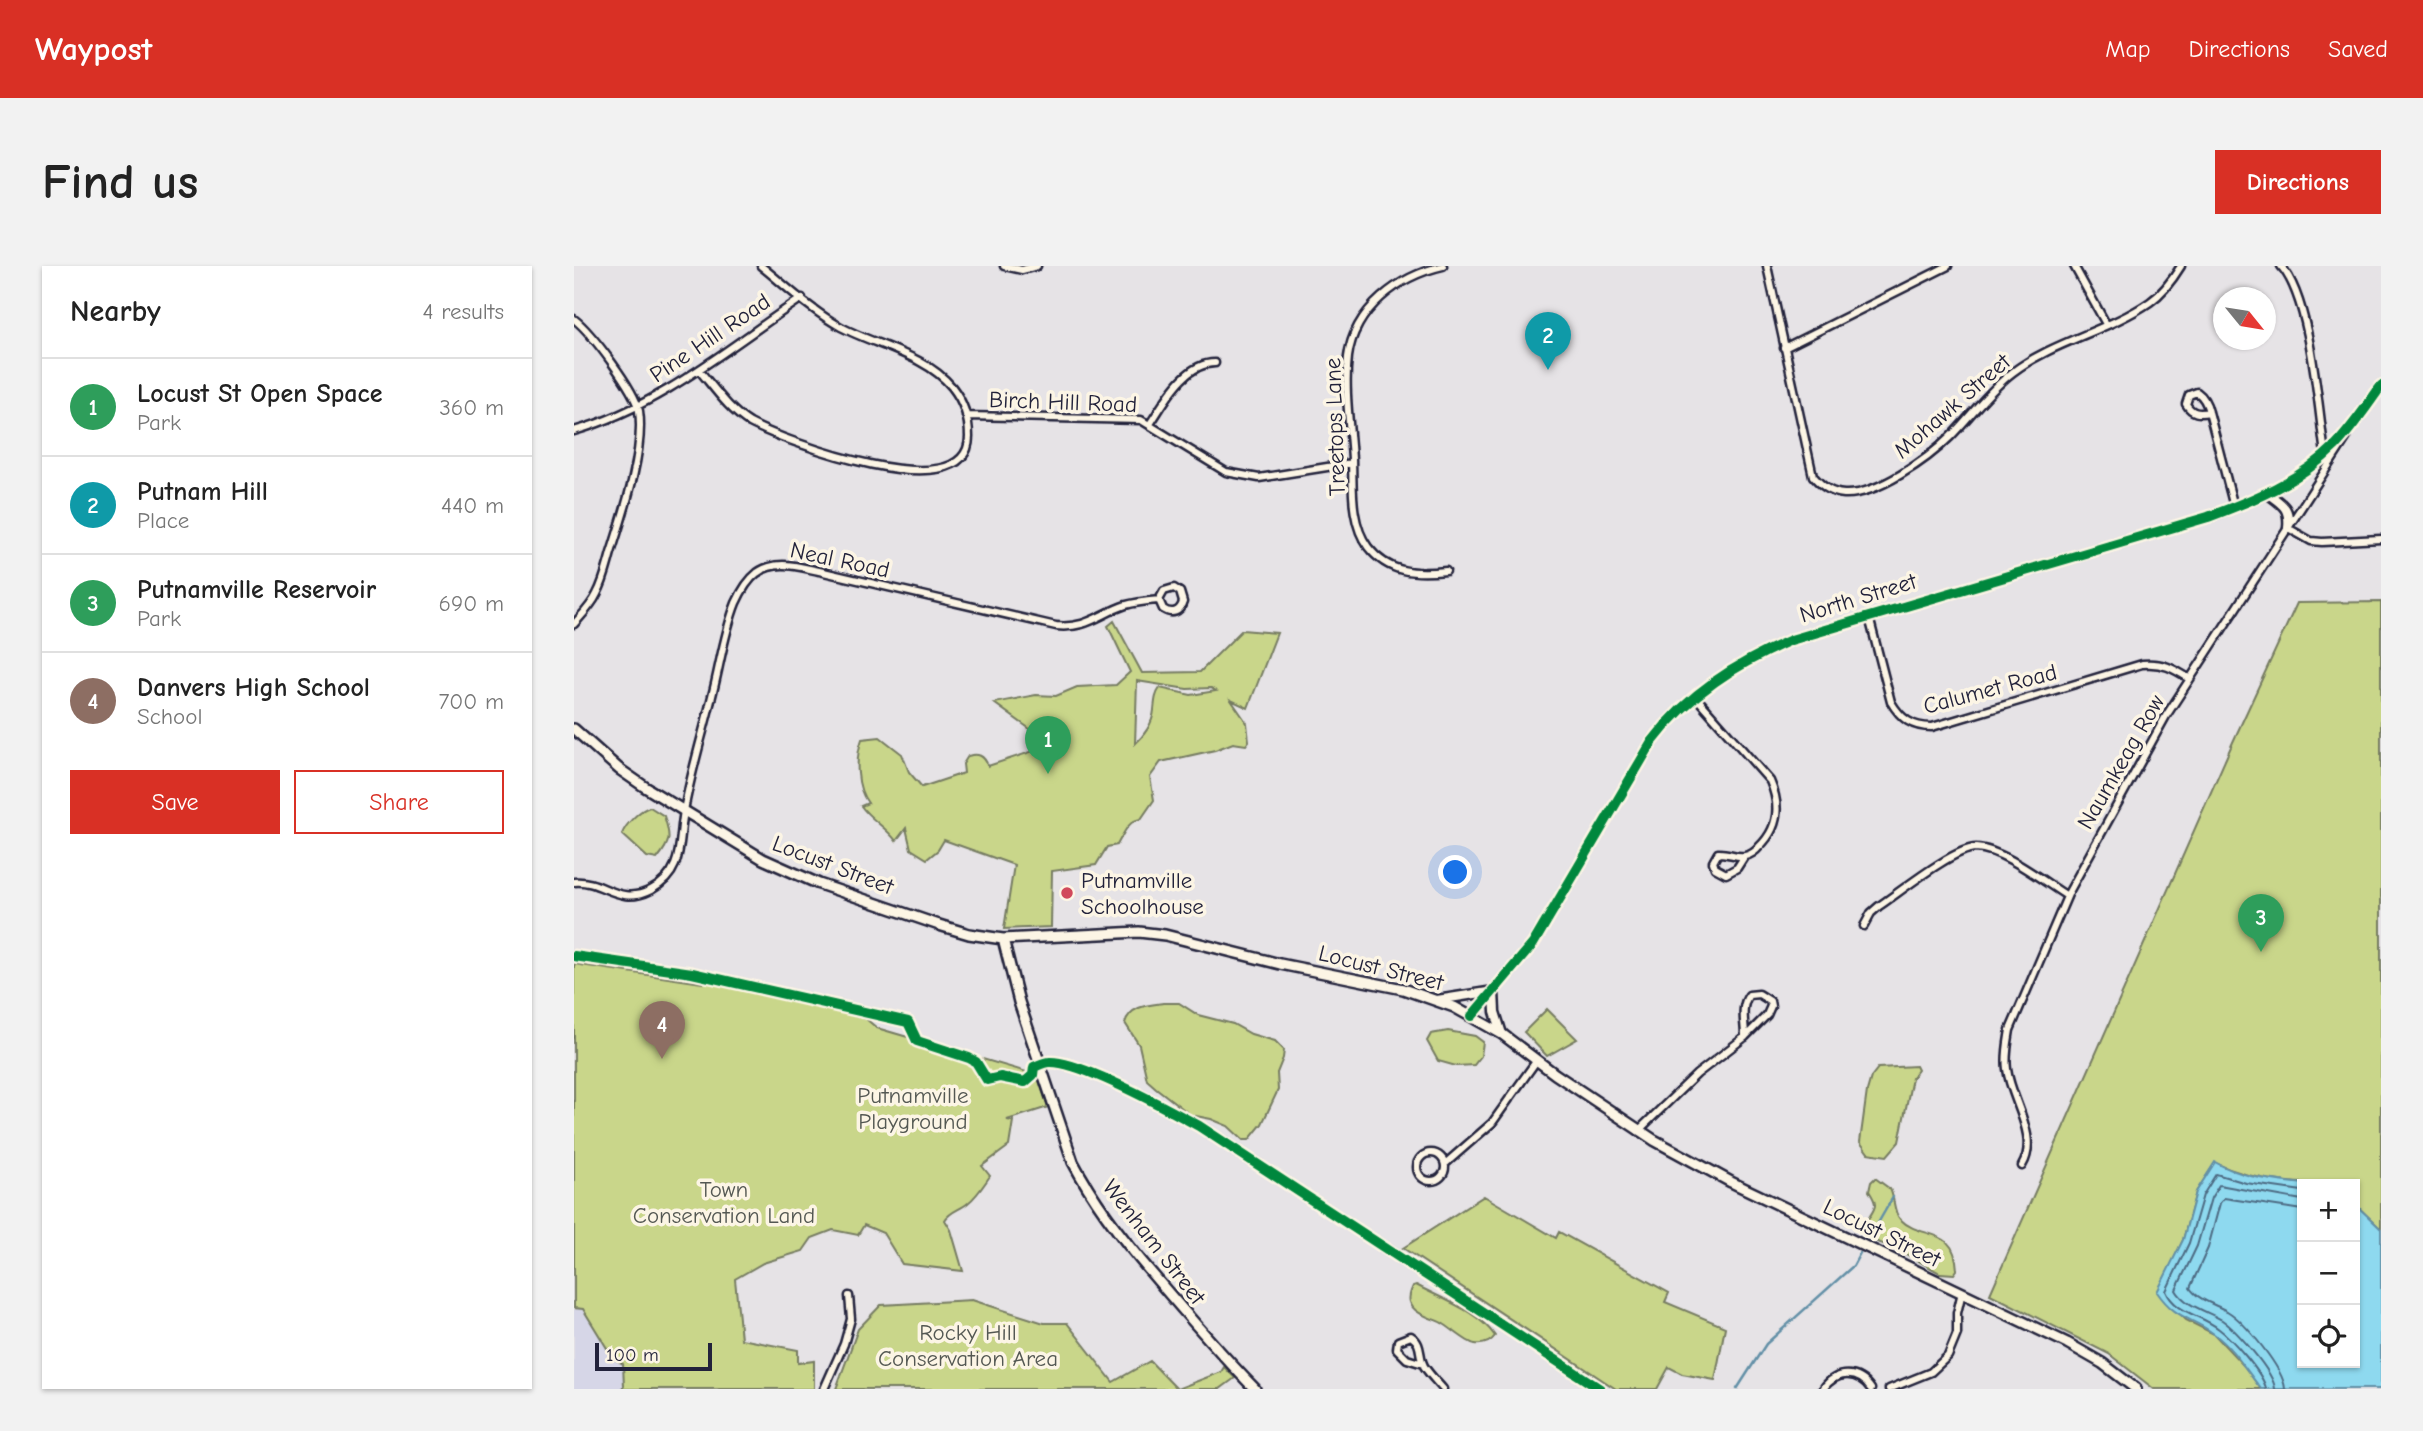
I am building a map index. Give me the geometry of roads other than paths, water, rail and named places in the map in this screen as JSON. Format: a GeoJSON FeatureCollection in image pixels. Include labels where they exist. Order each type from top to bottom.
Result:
{"type":"FeatureCollection","features":[{"type":"Feature","properties":{"kind":"main road","name":"Locust Street"},"geometry":{"type":"LineString","coordinates":[[574,729],[619,769],[763,859],[790,873],[939,925],[969,934],[1003,939],[1139,932],[1165,935],[1280,964],[1403,989],[1437,1000],[1502,1034],[1638,1130],[1731,1182],[2082,1351],[2136,1389]]}},
{"type":"Feature","properties":{"kind":"main road","name":"Wenham Street"},"geometry":{"type":"LineString","coordinates":[[1003,939],[1019,1002],[1073,1162],[1085,1186],[1105,1216],[1186,1314],[1255,1389]]}},
{"type":"Feature","properties":{"kind":"street"},"geometry":{"type":"LineString","coordinates":[[699,370],[732,410],[750,423],[814,449],[854,462],[932,470],[951,466],[960,460],[968,443],[969,425],[954,389],[939,373],[925,364],[839,326],[761,266]]}},
{"type":"Feature","properties":{"kind":"street"},"geometry":{"type":"LineString","coordinates":[[1004,266],[1022,270],[1037,266]]}},
{"type":"Feature","properties":{"kind":"street","name":"Treetops Lane"},"geometry":{"type":"LineString","coordinates":[[1443,266],[1420,272],[1385,294],[1365,316],[1354,335],[1347,366],[1355,514],[1360,532],[1369,549],[1395,568],[1407,573],[1446,571]]}},
{"type":"Feature","properties":{"kind":"street","name":"Mohawk Street"},"geometry":{"type":"LineString","coordinates":[[1767,266],[1813,475],[1822,486],[1844,494],[1885,482],[1917,464],[1949,438],[1993,390],[2014,372],[2068,341],[2126,316],[2152,301],[2169,284],[2181,266]]}},
{"type":"Feature","properties":{"kind":"street"},"geometry":{"type":"LineString","coordinates":[[1784,348],[1948,266]]}},
{"type":"Feature","properties":{"kind":"street"},"geometry":{"type":"LineString","coordinates":[[2074,266],[2106,324]]}},
{"type":"Feature","properties":{"kind":"street"},"geometry":{"type":"LineString","coordinates":[[2281,266],[2298,294],[2305,321],[2325,454]]}},
{"type":"Feature","properties":{"kind":"street","name":"Pine Hill Road"},"geometry":{"type":"LineString","coordinates":[[574,431],[638,406],[699,370],[802,298]]}},
{"type":"Feature","properties":{"kind":"street"},"geometry":{"type":"LineString","coordinates":[[574,319],[586,328],[625,382],[638,406],[640,421],[634,467],[605,577],[597,596],[574,624]]}},
{"type":"Feature","properties":{"kind":"street"},"geometry":{"type":"LineString","coordinates":[[1150,424],[1187,374],[1204,364],[1215,363]]}},
{"type":"Feature","properties":{"kind":"street","name":"North Street"},"geometry":{"type":"LineString","coordinates":[[1472,1016],[1533,944],[1652,742],[1667,722],[1714,680],[1752,657],[1791,640],[2234,507],[2267,493],[2335,446],[2381,386]]}},
{"type":"Feature","properties":{"kind":"street","name":"Naumkeag Row"},"geometry":{"type":"LineString","coordinates":[[2022,1166],[2028,1155],[2028,1137],[2007,1069],[2006,1051],[2010,1030],[2067,896],[2166,716],[2366,408]]}},
{"type":"Feature","properties":{"kind":"street"},"geometry":{"type":"LineString","coordinates":[[2209,412],[2234,507]]}},
{"type":"Feature","properties":{"kind":"street","name":"Birch Hill Road"},"geometry":{"type":"LineString","coordinates":[[966,416],[1141,419],[1211,465],[1242,476],[1259,478],[1352,463]]}},
{"type":"Feature","properties":{"kind":"street"},"geometry":{"type":"LineString","coordinates":[[2267,493],[2287,510],[2290,515],[2288,528],[2311,541],[2381,539]]}},
{"type":"Feature","properties":{"kind":"street","name":"Neal Road"},"geometry":{"type":"LineString","coordinates":[[574,882],[589,883],[623,896],[634,897],[656,887],[671,872],[680,854],[684,811],[730,620],[745,587],[764,569],[775,565],[788,565],[1023,619],[1070,627],[1087,624],[1127,604],[1159,600]]}},
{"type":"Feature","properties":{"kind":"street","name":"Calumet Road"},"geometry":{"type":"LineString","coordinates":[[1869,617],[1891,702],[1897,712],[1917,727],[1932,727],[2142,664],[2156,663],[2172,667],[2190,679]]}},
{"type":"Feature","properties":{"kind":"street"},"geometry":{"type":"LineString","coordinates":[[1695,696],[1770,781],[1775,793],[1778,805],[1773,830],[1755,851],[1744,857],[1737,868],[1726,874],[1715,868],[1713,862],[1718,853],[1744,857]]}},
{"type":"Feature","properties":{"kind":"street"},"geometry":{"type":"LineString","coordinates":[[1864,926],[1871,913],[1880,906],[1960,851],[1976,848],[2001,855],[2067,896]]}},
{"type":"Feature","properties":{"kind":"street"},"geometry":{"type":"LineString","coordinates":[[1437,1000],[1494,991],[1495,1012],[1502,1034]]}},
{"type":"Feature","properties":{"kind":"street"},"geometry":{"type":"LineString","coordinates":[[1638,1130],[1697,1074],[1745,1037],[1769,1012],[1770,1001],[1759,993],[1749,995],[1746,1000],[1745,1037]]}},
{"type":"Feature","properties":{"kind":"street"},"geometry":{"type":"LineString","coordinates":[[1445,1164],[1440,1156],[1432,1152],[1423,1155],[1417,1162],[1416,1171],[1421,1178],[1429,1182],[1438,1180],[1444,1173],[1445,1164],[1492,1123],[1537,1060]]}},
{"type":"Feature","properties":{"kind":"street"},"geometry":{"type":"LineString","coordinates":[[1889,1389],[1931,1372],[1948,1356],[1957,1334],[1957,1313],[1962,1292]]}},
{"type":"Feature","properties":{"kind":"street"},"geometry":{"type":"LineString","coordinates":[[824,1389],[851,1319],[849,1296]]}},
{"type":"Feature","properties":{"kind":"street"},"geometry":{"type":"LineString","coordinates":[[1423,1364],[1416,1340],[1411,1336],[1398,1341],[1397,1349],[1403,1356],[1423,1364],[1443,1389]]}},
{"type":"Feature","properties":{"kind":"street"},"geometry":{"type":"LineString","coordinates":[[1823,1389],[1829,1380],[1836,1376],[1851,1374],[1865,1381],[1871,1389]]}},
{"type":"Feature","properties":{"kind":"water"},"geometry":{"type":"Polygon","coordinates":[[[2215,1162],[2246,1175],[2297,1183],[2297,1368],[2360,1368],[2360,1209],[2381,1229],[2381,1389],[2261,1389],[2221,1340],[2164,1301],[2157,1292],[2183,1240],[2196,1192],[2215,1162]]]}},
{"type":"Feature","properties":{"kind":"waterway"},"geometry":{"type":"LineString","coordinates":[[1870,1237],[1893,1197]]}},
{"type":"Feature","properties":{"kind":"waterway"},"geometry":{"type":"LineString","coordinates":[[1737,1389],[1766,1344],[1853,1266],[1860,1253]]}},
{"type":"Feature","properties":{"kind":"place","name":"Putnam Hill"},"geometry":{"type":"Point","coordinates":[1548,370]}},
{"type":"Feature","properties":{"kind":"place","name":"Locust St Open Space"},"geometry":{"type":"Point","coordinates":[1048,774]}},
{"type":"Feature","properties":{"kind":"place","name":"Putnamville Schoolhouse"},"geometry":{"type":"Point","coordinates":[1067,893]}},
{"type":"Feature","properties":{"kind":"place","name":"Putnamville Reservoir"},"geometry":{"type":"Point","coordinates":[2261,952]}},
{"type":"Feature","properties":{"kind":"place","name":"Danvers High School"},"geometry":{"type":"Point","coordinates":[662,1059]}},
{"type":"Feature","properties":{"kind":"park label","name":"Putnamville Playground"},"geometry":{"type":"Point","coordinates":[913,1108]}},
{"type":"Feature","properties":{"kind":"park label","name":"Town Conservation Land"},"geometry":{"type":"Point","coordinates":[724,1202]}},
{"type":"Feature","properties":{"kind":"park label","name":"Rocky Hill Conservation Area"},"geometry":{"type":"Point","coordinates":[968,1345]}}]}
